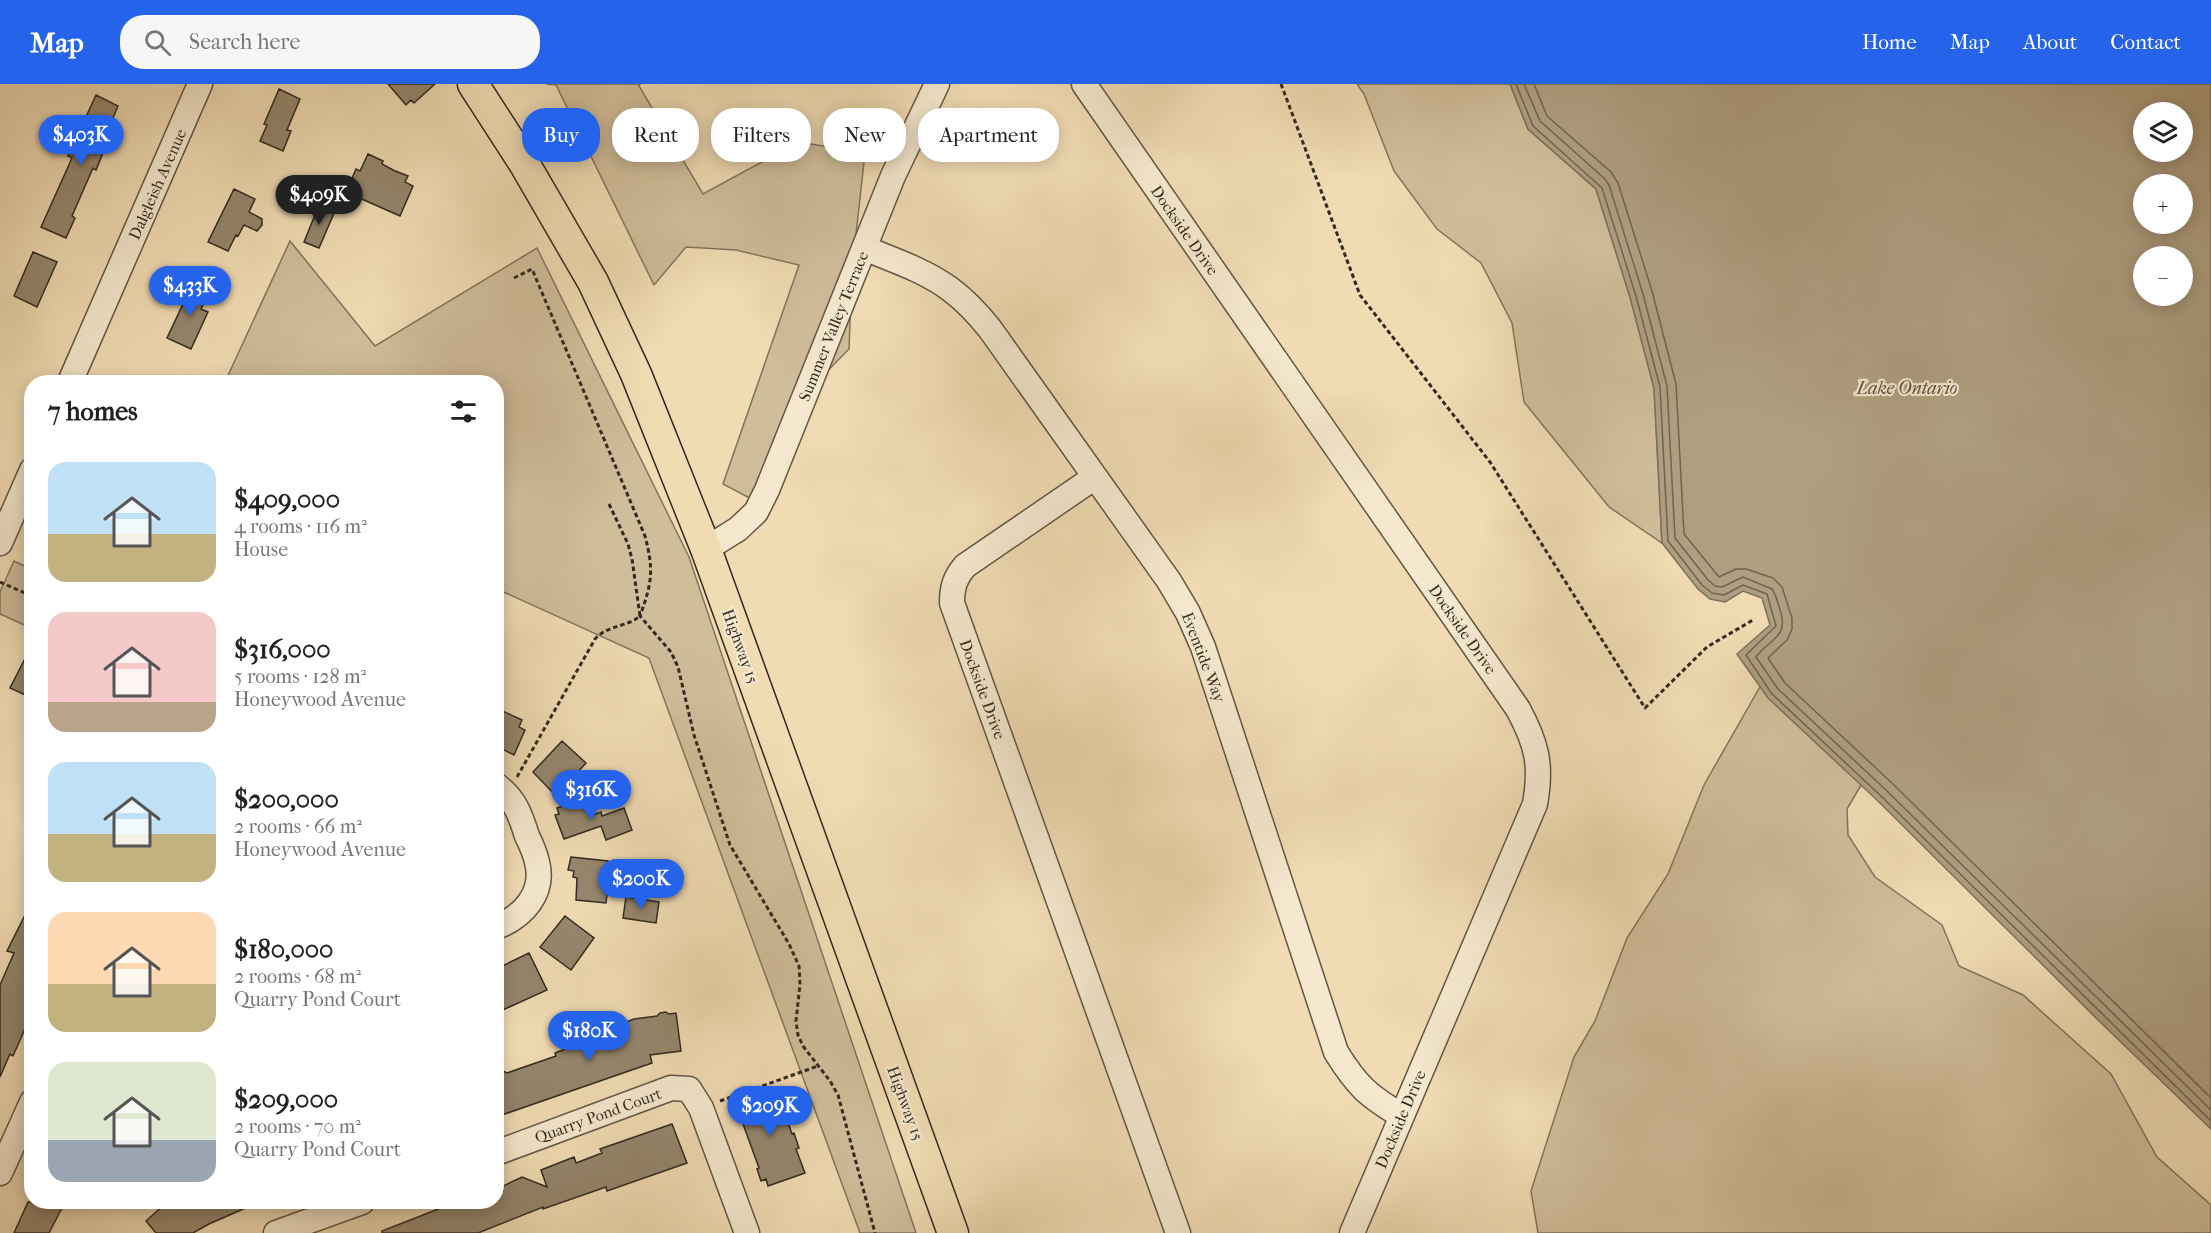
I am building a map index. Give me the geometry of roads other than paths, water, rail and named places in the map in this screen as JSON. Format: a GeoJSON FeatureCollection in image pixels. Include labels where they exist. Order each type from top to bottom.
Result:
{"type":"FeatureCollection","features":[{"type":"Feature","properties":{"kind":"main road","name":"Highway 15"},"geometry":{"type":"LineString","coordinates":[[473,84],[524,163],[593,282],[636,374],[706,549],[953,1233]]}},
{"type":"Feature","properties":{"kind":"street","name":"Dalgleish Avenue"},"geometry":{"type":"LineString","coordinates":[[73,375],[200,84]]}},
{"type":"Feature","properties":{"kind":"street","name":"Summer Valley Terrace"},"geometry":{"type":"LineString","coordinates":[[706,549],[738,529],[756,512],[767,490],[893,176],[937,84]]}},
{"type":"Feature","properties":{"kind":"street","name":"Dockside Drive"},"geometry":{"type":"LineString","coordinates":[[1084,84],[1518,709],[1531,732],[1538,756],[1539,780],[1535,804],[1352,1233]]}},
{"type":"Feature","properties":{"kind":"street","name":"Eventide Way"},"geometry":{"type":"LineString","coordinates":[[864,248],[925,273],[949,288],[971,307],[990,328],[1169,581],[1188,613],[1203,647],[1336,1052],[1352,1078],[1373,1099],[1402,1116]]}},
{"type":"Feature","properties":{"kind":"street","name":"Dockside Drive"},"geometry":{"type":"LineString","coordinates":[[1095,477],[964,566],[954,583],[952,603],[1178,1233]]}},
{"type":"Feature","properties":{"kind":"street"},"geometry":{"type":"LineString","coordinates":[[0,543],[24,488]]}},
{"type":"Feature","properties":{"kind":"street"},"geometry":{"type":"LineString","coordinates":[[504,792],[516,805],[538,864],[538,883],[532,901],[510,922],[504,924]]}},
{"type":"Feature","properties":{"kind":"street","name":"Quarry Pond Court"},"geometry":{"type":"LineString","coordinates":[[504,1149],[671,1088],[689,1089],[702,1108],[747,1233]]}},
{"type":"Feature","properties":{"kind":"street"},"geometry":{"type":"LineString","coordinates":[[0,1173],[24,1120]]}},
{"type":"Feature","properties":{"kind":"street"},"geometry":{"type":"LineString","coordinates":[[276,1233],[343,1209]]}},
{"type":"Feature","properties":{"kind":"water","name":"Lake Ontario"},"geometry":{"type":"Polygon","coordinates":[[[1510,84],[2211,84],[2211,1129],[1878,801],[1768,698],[1737,654],[1770,625],[1762,598],[1743,591],[1725,602],[1710,599],[1698,589],[1662,543],[1654,388],[1630,297],[1596,189],[1528,129],[1510,84]]]}}]}
